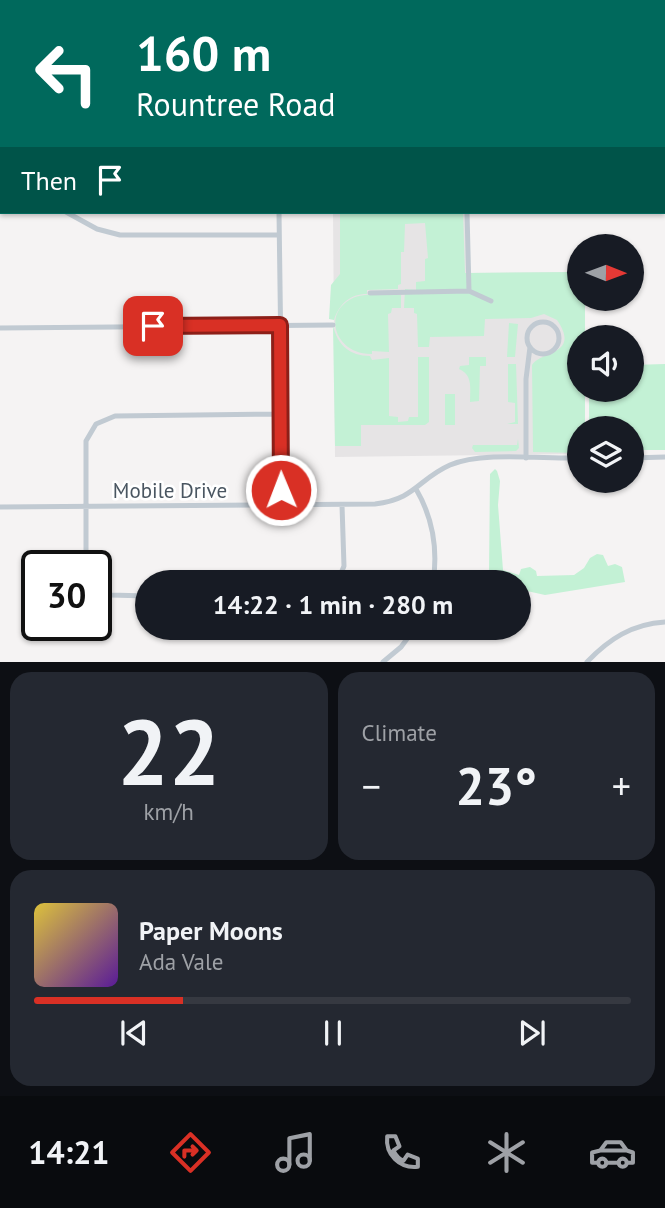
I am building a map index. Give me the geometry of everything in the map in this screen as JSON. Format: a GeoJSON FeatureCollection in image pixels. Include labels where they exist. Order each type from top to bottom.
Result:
{"type":"FeatureCollection","features":[{"type":"Feature","properties":{"kind":"street"},"geometry":{"type":"LineString","coordinates":[[70,214],[97,229],[120,235],[279,235]]}},
{"type":"Feature","properties":{"kind":"street"},"geometry":{"type":"LineString","coordinates":[[279,214],[283,505]]}},
{"type":"Feature","properties":{"kind":"street"},"geometry":{"type":"LineString","coordinates":[[467,214],[469,291]]}},
{"type":"Feature","properties":{"kind":"street"},"geometry":{"type":"LineString","coordinates":[[370,293],[469,291],[491,301]]}},
{"type":"Feature","properties":{"kind":"street"},"geometry":{"type":"LineString","coordinates":[[526,458],[526,379],[530,347],[527,334],[535,323],[542,321],[555,326],[560,338],[554,350],[542,354],[530,347]]}},
{"type":"Feature","properties":{"kind":"street"},"geometry":{"type":"LineString","coordinates":[[0,328],[333,325]]}},
{"type":"Feature","properties":{"kind":"street"},"geometry":{"type":"LineString","coordinates":[[86,550],[86,441],[92,429],[102,420],[116,416],[281,414]]}},
{"type":"Feature","properties":{"kind":"street"},"geometry":{"type":"LineString","coordinates":[[644,458],[665,457]]}},
{"type":"Feature","properties":{"kind":"street","name":"Mobile Drive"},"geometry":{"type":"LineString","coordinates":[[0,507],[387,503],[406,496],[440,470],[461,461],[482,458],[567,458]]}},
{"type":"Feature","properties":{"kind":"street"},"geometry":{"type":"LineString","coordinates":[[416,489],[433,533],[434,570]]}},
{"type":"Feature","properties":{"kind":"street"},"geometry":{"type":"LineString","coordinates":[[342,505],[342,570]]}},
{"type":"Feature","properties":{"kind":"street"},"geometry":{"type":"LineString","coordinates":[[112,595],[135,596]]}},
{"type":"Feature","properties":{"kind":"street"},"geometry":{"type":"LineString","coordinates":[[587,662],[614,637],[631,628],[665,622]]}},
{"type":"Feature","properties":{"kind":"street"},"geometry":{"type":"LineString","coordinates":[[385,661],[406,640]]}},
{"type":"Feature","properties":{"kind":"shaded area"},"geometry":{"type":"Polygon","coordinates":[[[333,214],[467,214],[469,273],[567,272],[567,312],[585,312],[585,325],[567,325],[567,402],[585,402],[585,416],[567,416],[567,454],[335,457],[333,214]]]}},
{"type":"Feature","properties":{"kind":"green space"},"geometry":{"type":"Polygon","coordinates":[[[340,214],[463,214],[465,273],[567,272],[567,312],[585,312],[585,325],[567,325],[567,402],[585,402],[585,416],[567,416],[567,453],[533,452],[532,365],[562,346],[563,331],[557,320],[544,314],[531,318],[485,319],[484,336],[430,337],[429,347],[418,347],[417,314],[414,313],[414,308],[404,308],[405,289],[416,290],[416,282],[425,281],[425,259],[428,258],[425,223],[405,224],[404,252],[401,252],[401,284],[398,289],[367,290],[367,294],[346,301],[334,320],[329,319],[331,285],[340,274],[340,214]]]}},
{"type":"Feature","properties":{"kind":"green space"},"geometry":{"type":"Polygon","coordinates":[[[363,295],[401,295],[401,308],[392,308],[388,314],[389,352],[360,353],[342,341],[335,324],[342,306],[363,295]]]}},
{"type":"Feature","properties":{"kind":"green space"},"geometry":{"type":"Polygon","coordinates":[[[509,323],[518,324],[515,357],[507,357],[509,323]]]}},
{"type":"Feature","properties":{"kind":"green space"},"geometry":{"type":"Polygon","coordinates":[[[333,325],[341,344],[356,354],[370,356],[372,360],[389,358],[389,416],[398,417],[398,422],[408,421],[409,417],[418,417],[418,357],[429,357],[429,422],[425,425],[361,425],[361,446],[335,446],[333,325]]]}},
{"type":"Feature","properties":{"kind":"green space"},"geometry":{"type":"Polygon","coordinates":[[[469,357],[486,357],[486,366],[480,366],[479,401],[470,402],[469,378],[459,369],[460,366],[469,365],[469,357]]]}},
{"type":"Feature","properties":{"kind":"green space"},"geometry":{"type":"Polygon","coordinates":[[[508,364],[516,364],[518,424],[507,424],[515,422],[515,403],[508,402],[508,364]]]}},
{"type":"Feature","properties":{"kind":"green space"},"geometry":{"type":"Polygon","coordinates":[[[665,364],[665,450],[644,450],[644,416],[589,416],[589,402],[644,402],[644,365],[665,364]]]}},
{"type":"Feature","properties":{"kind":"green space"},"geometry":{"type":"Polygon","coordinates":[[[445,394],[455,394],[455,425],[445,425],[445,394]]]}},
{"type":"Feature","properties":{"kind":"green space"},"geometry":{"type":"Polygon","coordinates":[[[518,439],[519,448],[516,451],[475,452],[472,448],[473,445],[517,445],[518,439]]]}},
{"type":"Feature","properties":{"kind":"green space"},"geometry":{"type":"Polygon","coordinates":[[[495,469],[500,481],[498,505],[503,570],[489,570],[490,474],[495,469]]]}},
{"type":"Feature","properties":{"kind":"green space"},"geometry":{"type":"Polygon","coordinates":[[[597,554],[603,555],[608,566],[615,564],[622,567],[625,582],[545,595],[531,592],[531,570],[521,569],[530,567],[536,571],[537,576],[574,575],[597,554]]]}},
{"type":"Feature","properties":{"kind":"route"},"geometry":{"type":"LineString","coordinates":[[153,326],[280,325],[281,490]]}}]}
